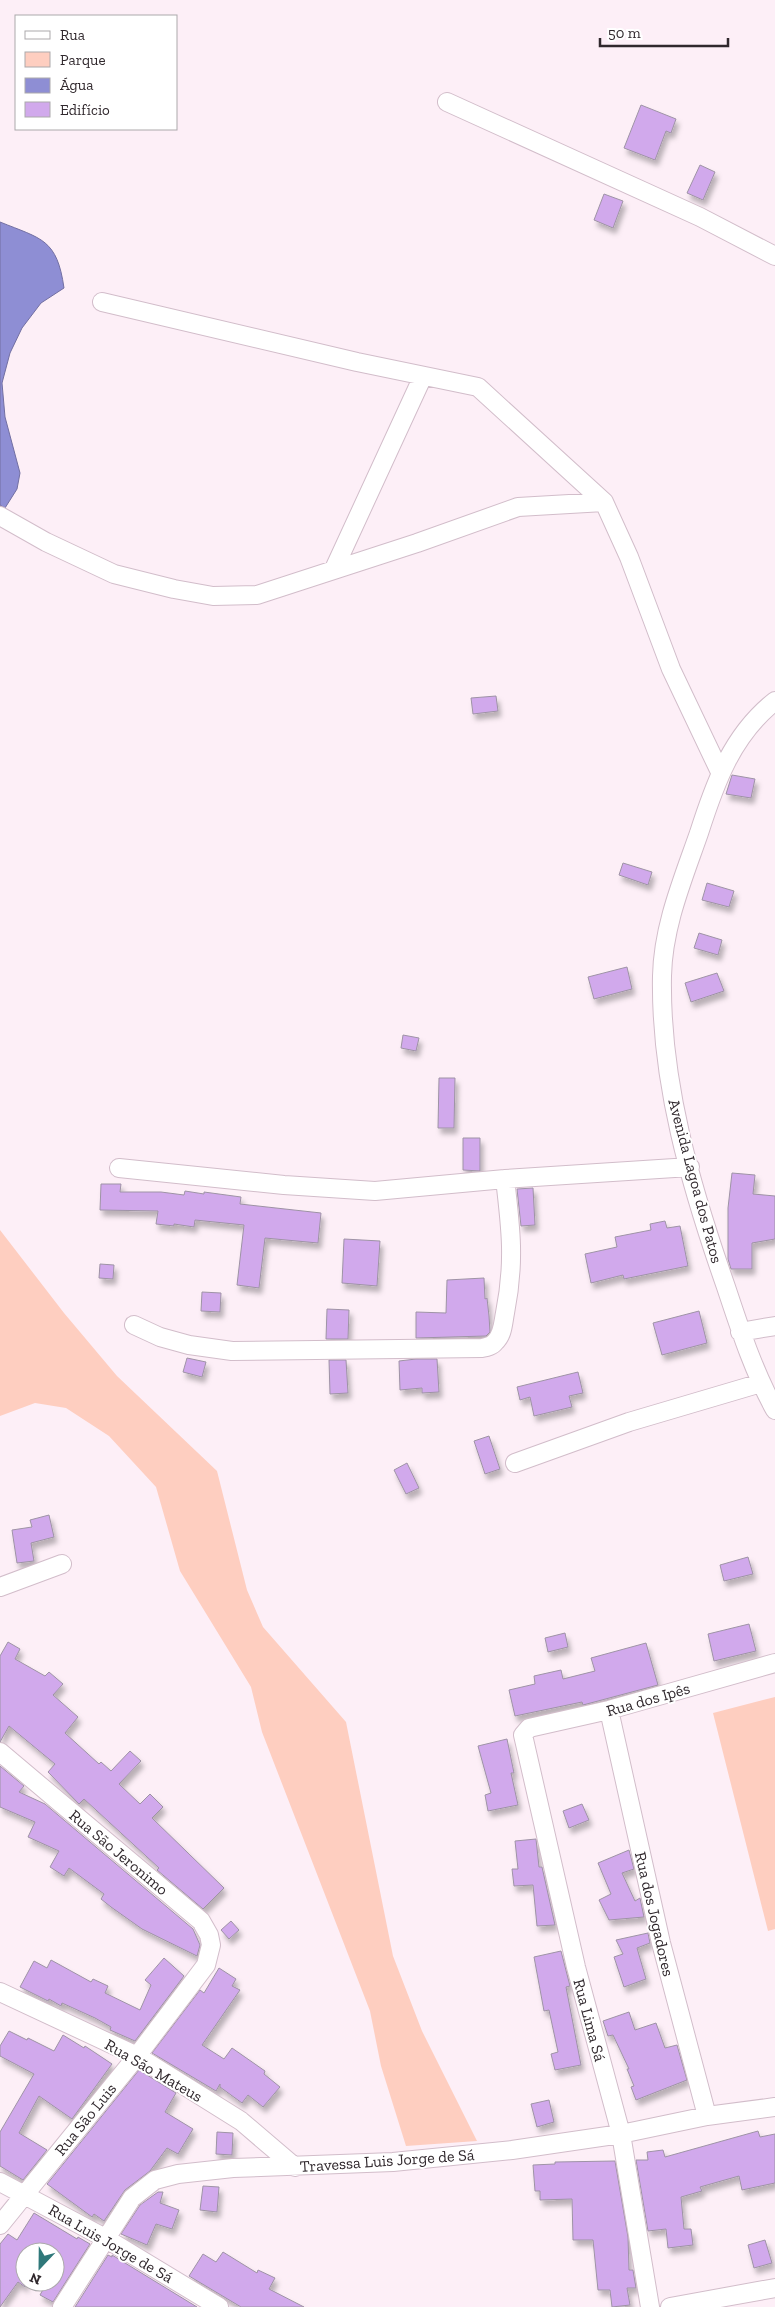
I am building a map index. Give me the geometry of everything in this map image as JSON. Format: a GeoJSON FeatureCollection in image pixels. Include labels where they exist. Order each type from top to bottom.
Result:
{"type":"FeatureCollection","features":[{"type":"Feature","properties":{"kind":"street"},"geometry":{"type":"LineString","coordinates":[[447,102],[700,217],[775,256]]}},
{"type":"Feature","properties":{"kind":"street"},"geometry":{"type":"LineString","coordinates":[[102,302],[478,387],[604,502],[629,557],[671,669],[720,772]]}},
{"type":"Feature","properties":{"kind":"street"},"geometry":{"type":"LineString","coordinates":[[334,569],[423,376]]}},
{"type":"Feature","properties":{"kind":"street"},"geometry":{"type":"LineString","coordinates":[[0,516],[46,542],[114,574],[174,589],[213,596],[256,595],[417,543],[518,507],[604,502]]}},
{"type":"Feature","properties":{"kind":"street","name":"Avenida Lagoa dos Patos"},"geometry":{"type":"LineString","coordinates":[[775,701],[761,712],[731,750],[714,786],[667,929],[662,975],[670,1077],[678,1125],[713,1251],[740,1332],[761,1383],[775,1410]]}},
{"type":"Feature","properties":{"kind":"street"},"geometry":{"type":"LineString","coordinates":[[119,1168],[284,1185],[375,1191],[505,1179],[690,1167]]}},
{"type":"Feature","properties":{"kind":"street"},"geometry":{"type":"LineString","coordinates":[[134,1325],[160,1337],[189,1345],[232,1351],[482,1348],[490,1346],[496,1342],[502,1331],[512,1272],[513,1246],[505,1179]]}},
{"type":"Feature","properties":{"kind":"street"},"geometry":{"type":"LineString","coordinates":[[740,1332],[775,1326]]}},
{"type":"Feature","properties":{"kind":"street"},"geometry":{"type":"LineString","coordinates":[[515,1463],[629,1422],[761,1383]]}},
{"type":"Feature","properties":{"kind":"street"},"geometry":{"type":"LineString","coordinates":[[0,1587],[62,1564]]}},
{"type":"Feature","properties":{"kind":"street","name":"Rua dos Ipês"},"geometry":{"type":"LineString","coordinates":[[522,1735],[529,1728],[609,1710],[775,1662]]}},
{"type":"Feature","properties":{"kind":"street","name":"Rua dos Jogadores"},"geometry":{"type":"LineString","coordinates":[[609,1710],[661,1943],[707,2116]]}},
{"type":"Feature","properties":{"kind":"street","name":"Rua Lima Sá"},"geometry":{"type":"LineString","coordinates":[[522,1735],[576,1967],[621,2134],[650,2307]]}},
{"type":"Feature","properties":{"kind":"street","name":"Rua São Jeronimo"},"geometry":{"type":"LineString","coordinates":[[0,1752],[202,1921],[209,1934],[211,1945],[206,1966]]}},
{"type":"Feature","properties":{"kind":"street","name":"Rua São Luis"},"geometry":{"type":"LineString","coordinates":[[0,2225],[24,2193],[137,2056],[206,1966]]}},
{"type":"Feature","properties":{"kind":"street","name":"Rua São Mateus"},"geometry":{"type":"LineString","coordinates":[[2,2000],[137,2056],[241,2121],[295,2167]]}},
{"type":"Feature","properties":{"kind":"street","name":"Travessa Luis Jorge de Sá"},"geometry":{"type":"LineString","coordinates":[[62,2307],[132,2198],[155,2180],[178,2174],[233,2168],[295,2167],[411,2160],[512,2150],[621,2134],[707,2116],[775,2107]]}},
{"type":"Feature","properties":{"kind":"street","name":"Rua Luis Jorge de Sá"},"geometry":{"type":"LineString","coordinates":[[0,2182],[24,2193],[105,2238],[219,2307]]}},
{"type":"Feature","properties":{"kind":"street"},"geometry":{"type":"LineString","coordinates":[[670,2307],[775,2288]]}},
{"type":"Feature","properties":{"kind":"green space"},"geometry":{"type":"Polygon","coordinates":[[[0,1230],[64,1313],[117,1376],[217,1471],[247,1590],[263,1627],[346,1722],[393,1956],[422,2031],[477,2141],[406,2146],[381,2066],[370,2011],[262,1732],[251,1687],[180,1571],[156,1487],[109,1436],[66,1408],[35,1403],[0,1416],[0,1230]]]}},
{"type":"Feature","properties":{"kind":"green space"},"geometry":{"type":"Polygon","coordinates":[[[775,1697],[775,1929],[768,1931],[713,1713],[775,1697]]]}},
{"type":"Feature","properties":{"kind":"water"},"geometry":{"type":"Polygon","coordinates":[[[0,222],[37,237],[52,250],[57,259],[64,288],[41,303],[22,328],[10,353],[2,383],[5,417],[20,473],[17,489],[5,508],[0,505],[0,222]]]}},
{"type":"Feature","properties":{"kind":"building"},"geometry":{"type":"Polygon","coordinates":[[[641,105],[676,119],[671,133],[666,131],[655,160],[624,148],[641,105]]]}},
{"type":"Feature","properties":{"kind":"building"},"geometry":{"type":"Polygon","coordinates":[[[700,165],[715,172],[703,200],[687,193],[700,165]]]}},
{"type":"Feature","properties":{"kind":"building"},"geometry":{"type":"Polygon","coordinates":[[[604,194],[623,201],[613,228],[594,220],[604,194]]]}},
{"type":"Feature","properties":{"kind":"building"},"geometry":{"type":"Polygon","coordinates":[[[496,696],[498,711],[473,714],[471,698],[496,696]]]}},
{"type":"Feature","properties":{"kind":"building"},"geometry":{"type":"Polygon","coordinates":[[[732,775],[755,779],[751,798],[726,794],[732,775]]]}},
{"type":"Feature","properties":{"kind":"building"},"geometry":{"type":"Polygon","coordinates":[[[623,863],[652,872],[648,885],[619,875],[623,863]]]}},
{"type":"Feature","properties":{"kind":"building"},"geometry":{"type":"Polygon","coordinates":[[[707,883],[734,891],[729,907],[702,900],[707,883]]]}},
{"type":"Feature","properties":{"kind":"building"},"geometry":{"type":"Polygon","coordinates":[[[699,933],[722,940],[718,955],[694,948],[699,933]]]}},
{"type":"Feature","properties":{"kind":"building"},"geometry":{"type":"Polygon","coordinates":[[[627,967],[632,989],[594,999],[588,977],[627,967]]]}},
{"type":"Feature","properties":{"kind":"building"},"geometry":{"type":"Polygon","coordinates":[[[717,973],[724,991],[691,1002],[685,983],[717,973]]]}},
{"type":"Feature","properties":{"kind":"building"},"geometry":{"type":"Polygon","coordinates":[[[403,1035],[419,1038],[416,1051],[401,1048],[403,1035]]]}},
{"type":"Feature","properties":{"kind":"building"},"geometry":{"type":"Polygon","coordinates":[[[439,1078],[455,1078],[454,1128],[438,1128],[439,1078]]]}},
{"type":"Feature","properties":{"kind":"building"},"geometry":{"type":"Polygon","coordinates":[[[463,1138],[480,1138],[480,1171],[463,1170],[463,1138]]]}},
{"type":"Feature","properties":{"kind":"building"},"geometry":{"type":"Polygon","coordinates":[[[732,1173],[755,1175],[753,1194],[775,1196],[775,1239],[752,1243],[752,1269],[731,1269],[728,1259],[728,1208],[732,1173]]]}},
{"type":"Feature","properties":{"kind":"building"},"geometry":{"type":"Polygon","coordinates":[[[101,1184],[121,1184],[120,1192],[161,1192],[184,1195],[185,1191],[204,1194],[204,1192],[241,1197],[240,1204],[321,1213],[318,1243],[265,1238],[259,1288],[237,1285],[244,1225],[195,1220],[194,1227],[174,1224],[174,1226],[156,1224],[158,1211],[100,1210],[101,1184]]]}},
{"type":"Feature","properties":{"kind":"building"},"geometry":{"type":"Polygon","coordinates":[[[533,1188],[535,1225],[521,1226],[517,1189],[533,1188]]]}},
{"type":"Feature","properties":{"kind":"building"},"geometry":{"type":"Polygon","coordinates":[[[665,1221],[667,1228],[680,1226],[688,1266],[624,1279],[623,1275],[591,1283],[585,1254],[617,1247],[615,1237],[651,1230],[650,1224],[665,1221]]]}},
{"type":"Feature","properties":{"kind":"building"},"geometry":{"type":"Polygon","coordinates":[[[344,1239],[380,1241],[377,1286],[342,1283],[344,1239]]]}},
{"type":"Feature","properties":{"kind":"building"},"geometry":{"type":"Polygon","coordinates":[[[100,1264],[114,1265],[113,1279],[99,1278],[100,1264]]]}},
{"type":"Feature","properties":{"kind":"building"},"geometry":{"type":"Polygon","coordinates":[[[484,1278],[490,1332],[486,1336],[416,1338],[416,1312],[446,1313],[447,1280],[484,1278]]]}},
{"type":"Feature","properties":{"kind":"building"},"geometry":{"type":"Polygon","coordinates":[[[202,1292],[221,1293],[220,1312],[201,1311],[202,1292]]]}},
{"type":"Feature","properties":{"kind":"building"},"geometry":{"type":"Polygon","coordinates":[[[327,1309],[349,1310],[348,1339],[326,1339],[327,1309]]]}},
{"type":"Feature","properties":{"kind":"building"},"geometry":{"type":"Polygon","coordinates":[[[699,1311],[707,1343],[662,1355],[653,1323],[699,1311]]]}},
{"type":"Feature","properties":{"kind":"building"},"geometry":{"type":"Polygon","coordinates":[[[187,1358],[206,1362],[202,1377],[183,1372],[187,1358]]]}},
{"type":"Feature","properties":{"kind":"building"},"geometry":{"type":"Polygon","coordinates":[[[437,1359],[439,1392],[422,1393],[422,1388],[400,1390],[399,1361],[437,1359]]]}},
{"type":"Feature","properties":{"kind":"building"},"geometry":{"type":"Polygon","coordinates":[[[329,1360],[346,1360],[348,1393],[330,1394],[329,1360]]]}},
{"type":"Feature","properties":{"kind":"building"},"geometry":{"type":"Polygon","coordinates":[[[578,1372],[583,1393],[569,1396],[572,1407],[534,1416],[530,1397],[520,1400],[517,1387],[578,1372]]]}},
{"type":"Feature","properties":{"kind":"building"},"geometry":{"type":"Polygon","coordinates":[[[489,1436],[500,1469],[485,1474],[474,1441],[489,1436]]]}},
{"type":"Feature","properties":{"kind":"building"},"geometry":{"type":"Polygon","coordinates":[[[407,1463],[419,1488],[406,1494],[394,1470],[407,1463]]]}},
{"type":"Feature","properties":{"kind":"building"},"geometry":{"type":"Polygon","coordinates":[[[49,1515],[54,1537],[31,1543],[34,1561],[17,1563],[12,1530],[32,1527],[30,1520],[49,1515]]]}},
{"type":"Feature","properties":{"kind":"building"},"geometry":{"type":"Polygon","coordinates":[[[748,1557],[753,1574],[724,1581],[720,1565],[748,1557]]]}},
{"type":"Feature","properties":{"kind":"building"},"geometry":{"type":"Polygon","coordinates":[[[749,1624],[756,1651],[714,1661],[708,1634],[749,1624]]]}},
{"type":"Feature","properties":{"kind":"building"},"geometry":{"type":"Polygon","coordinates":[[[565,1633],[568,1647],[548,1652],[545,1638],[565,1633]]]}},
{"type":"Feature","properties":{"kind":"building"},"geometry":{"type":"Polygon","coordinates":[[[8,1642],[20,1649],[15,1659],[45,1676],[49,1672],[63,1684],[53,1695],[78,1717],[65,1733],[99,1764],[101,1762],[111,1771],[130,1751],[141,1761],[119,1784],[140,1804],[150,1794],[163,1807],[152,1818],[224,1888],[203,1909],[157,1870],[159,1868],[84,1799],[79,1804],[48,1772],[55,1764],[9,1726],[0,1742],[0,1656],[8,1642]]]}},
{"type":"Feature","properties":{"kind":"building"},"geometry":{"type":"Polygon","coordinates":[[[646,1643],[658,1685],[583,1705],[582,1702],[515,1716],[509,1690],[535,1684],[534,1676],[561,1670],[563,1679],[595,1671],[591,1658],[646,1643]]]}},
{"type":"Feature","properties":{"kind":"building"},"geometry":{"type":"Polygon","coordinates":[[[507,1739],[514,1773],[511,1773],[518,1805],[488,1811],[485,1795],[491,1793],[478,1746],[507,1739]]]}},
{"type":"Feature","properties":{"kind":"building"},"geometry":{"type":"Polygon","coordinates":[[[0,1766],[24,1786],[19,1792],[45,1804],[193,1929],[200,1945],[197,1956],[142,1929],[101,1899],[104,1894],[69,1868],[64,1876],[50,1867],[59,1851],[28,1837],[35,1822],[0,1807],[0,1766]]]}},
{"type":"Feature","properties":{"kind":"building"},"geometry":{"type":"Polygon","coordinates":[[[582,1804],[589,1820],[569,1828],[563,1811],[582,1804]]]}},
{"type":"Feature","properties":{"kind":"building"},"geometry":{"type":"Polygon","coordinates":[[[536,1839],[539,1867],[542,1867],[555,1925],[537,1926],[533,1885],[514,1886],[512,1869],[518,1869],[515,1841],[536,1839]]]}},
{"type":"Feature","properties":{"kind":"building"},"geometry":{"type":"Polygon","coordinates":[[[629,1850],[634,1869],[622,1873],[635,1901],[640,1898],[644,1917],[609,1920],[599,1900],[611,1894],[598,1863],[629,1850]]]}},
{"type":"Feature","properties":{"kind":"building"},"geometry":{"type":"Polygon","coordinates":[[[231,1921],[239,1930],[229,1939],[221,1930],[231,1921]]]}},
{"type":"Feature","properties":{"kind":"building"},"geometry":{"type":"Polygon","coordinates":[[[648,1933],[650,1943],[637,1948],[646,1979],[624,1987],[614,1957],[623,1954],[616,1940],[648,1933]]]}},
{"type":"Feature","properties":{"kind":"building"},"geometry":{"type":"Polygon","coordinates":[[[561,1951],[570,1986],[566,1987],[581,2065],[555,2070],[551,2054],[558,2052],[549,2010],[544,2011],[534,1957],[561,1951]]]}},
{"type":"Feature","properties":{"kind":"building"},"geometry":{"type":"Polygon","coordinates":[[[164,1958],[184,1976],[135,2041],[110,2030],[111,2027],[95,2018],[62,2003],[61,2006],[49,1999],[48,2001],[20,1987],[34,1961],[47,1968],[51,1960],[91,1982],[93,1979],[108,1986],[105,1993],[140,2010],[151,1985],[145,1980],[164,1958]]]}},
{"type":"Feature","properties":{"kind":"building"},"geometry":{"type":"Polygon","coordinates":[[[219,1968],[236,1979],[232,1986],[240,1990],[202,2045],[224,2059],[232,2048],[265,2071],[264,2074],[280,2087],[263,2107],[248,2095],[242,2103],[220,2087],[220,2084],[216,2091],[152,2053],[200,1990],[204,1993],[219,1968]]]}},
{"type":"Feature","properties":{"kind":"building"},"geometry":{"type":"Polygon","coordinates":[[[629,2012],[635,2030],[656,2023],[665,2048],[677,2045],[687,2080],[636,2100],[631,2087],[634,2086],[627,2069],[629,2069],[613,2035],[608,2036],[603,2021],[629,2012]]]}},
{"type":"Feature","properties":{"kind":"building"},"geometry":{"type":"Polygon","coordinates":[[[9,2031],[54,2051],[63,2035],[84,2048],[85,2046],[112,2064],[72,2119],[39,2096],[19,2133],[47,2150],[23,2180],[0,2166],[0,2132],[34,2074],[0,2056],[0,2046],[9,2031]]]}},
{"type":"Feature","properties":{"kind":"building"},"geometry":{"type":"Polygon","coordinates":[[[139,2070],[176,2093],[165,2112],[193,2129],[178,2154],[167,2148],[150,2171],[125,2190],[104,2221],[94,2214],[92,2217],[47,2184],[139,2070]]]}},
{"type":"Feature","properties":{"kind":"building"},"geometry":{"type":"Polygon","coordinates":[[[549,2100],[554,2122],[537,2127],[531,2104],[549,2100]]]}},
{"type":"Feature","properties":{"kind":"building"},"geometry":{"type":"Polygon","coordinates":[[[758,2131],[760,2137],[775,2134],[775,2183],[742,2190],[739,2176],[700,2187],[702,2191],[681,2197],[684,2229],[691,2229],[693,2245],[668,2248],[666,2229],[648,2231],[636,2160],[648,2160],[647,2152],[663,2150],[665,2157],[758,2131]]]}},
{"type":"Feature","properties":{"kind":"building"},"geometry":{"type":"Polygon","coordinates":[[[217,2132],[233,2133],[232,2155],[216,2154],[217,2132]]]}},
{"type":"Feature","properties":{"kind":"building"},"geometry":{"type":"Polygon","coordinates":[[[615,2161],[628,2237],[629,2270],[633,2270],[636,2288],[627,2288],[630,2305],[612,2307],[610,2290],[598,2290],[593,2240],[573,2240],[572,2199],[540,2200],[540,2191],[535,2191],[533,2165],[555,2164],[555,2162],[615,2161]]]}},
{"type":"Feature","properties":{"kind":"building"},"geometry":{"type":"Polygon","coordinates":[[[203,2186],[219,2187],[217,2212],[200,2210],[203,2186]]]}},
{"type":"Feature","properties":{"kind":"building"},"geometry":{"type":"Polygon","coordinates":[[[158,2192],[163,2192],[160,2203],[179,2210],[172,2229],[156,2224],[147,2245],[121,2234],[140,2205],[158,2192]]]}},
{"type":"Feature","properties":{"kind":"building"},"geometry":{"type":"Polygon","coordinates":[[[34,2213],[77,2239],[78,2237],[90,2244],[65,2283],[65,2242],[15,2242],[15,2286],[0,2307],[0,2244],[8,2234],[17,2240],[34,2213]]]}},
{"type":"Feature","properties":{"kind":"building"},"geometry":{"type":"Polygon","coordinates":[[[765,2240],[772,2263],[754,2268],[748,2245],[765,2240]]]}},
{"type":"Feature","properties":{"kind":"building"},"geometry":{"type":"Polygon","coordinates":[[[223,2252],[257,2273],[258,2270],[275,2278],[269,2289],[304,2307],[241,2307],[189,2276],[203,2254],[216,2262],[223,2252]]]}},
{"type":"Feature","properties":{"kind":"building"},"geometry":{"type":"Polygon","coordinates":[[[108,2255],[112,2257],[112,2255],[197,2307],[75,2307],[108,2255]]]}},
{"type":"Feature","properties":{"kind":"building"},"geometry":{"type":"Polygon","coordinates":[[[42,2292],[59,2292],[53,2302],[40,2295],[42,2292]]]}}]}
